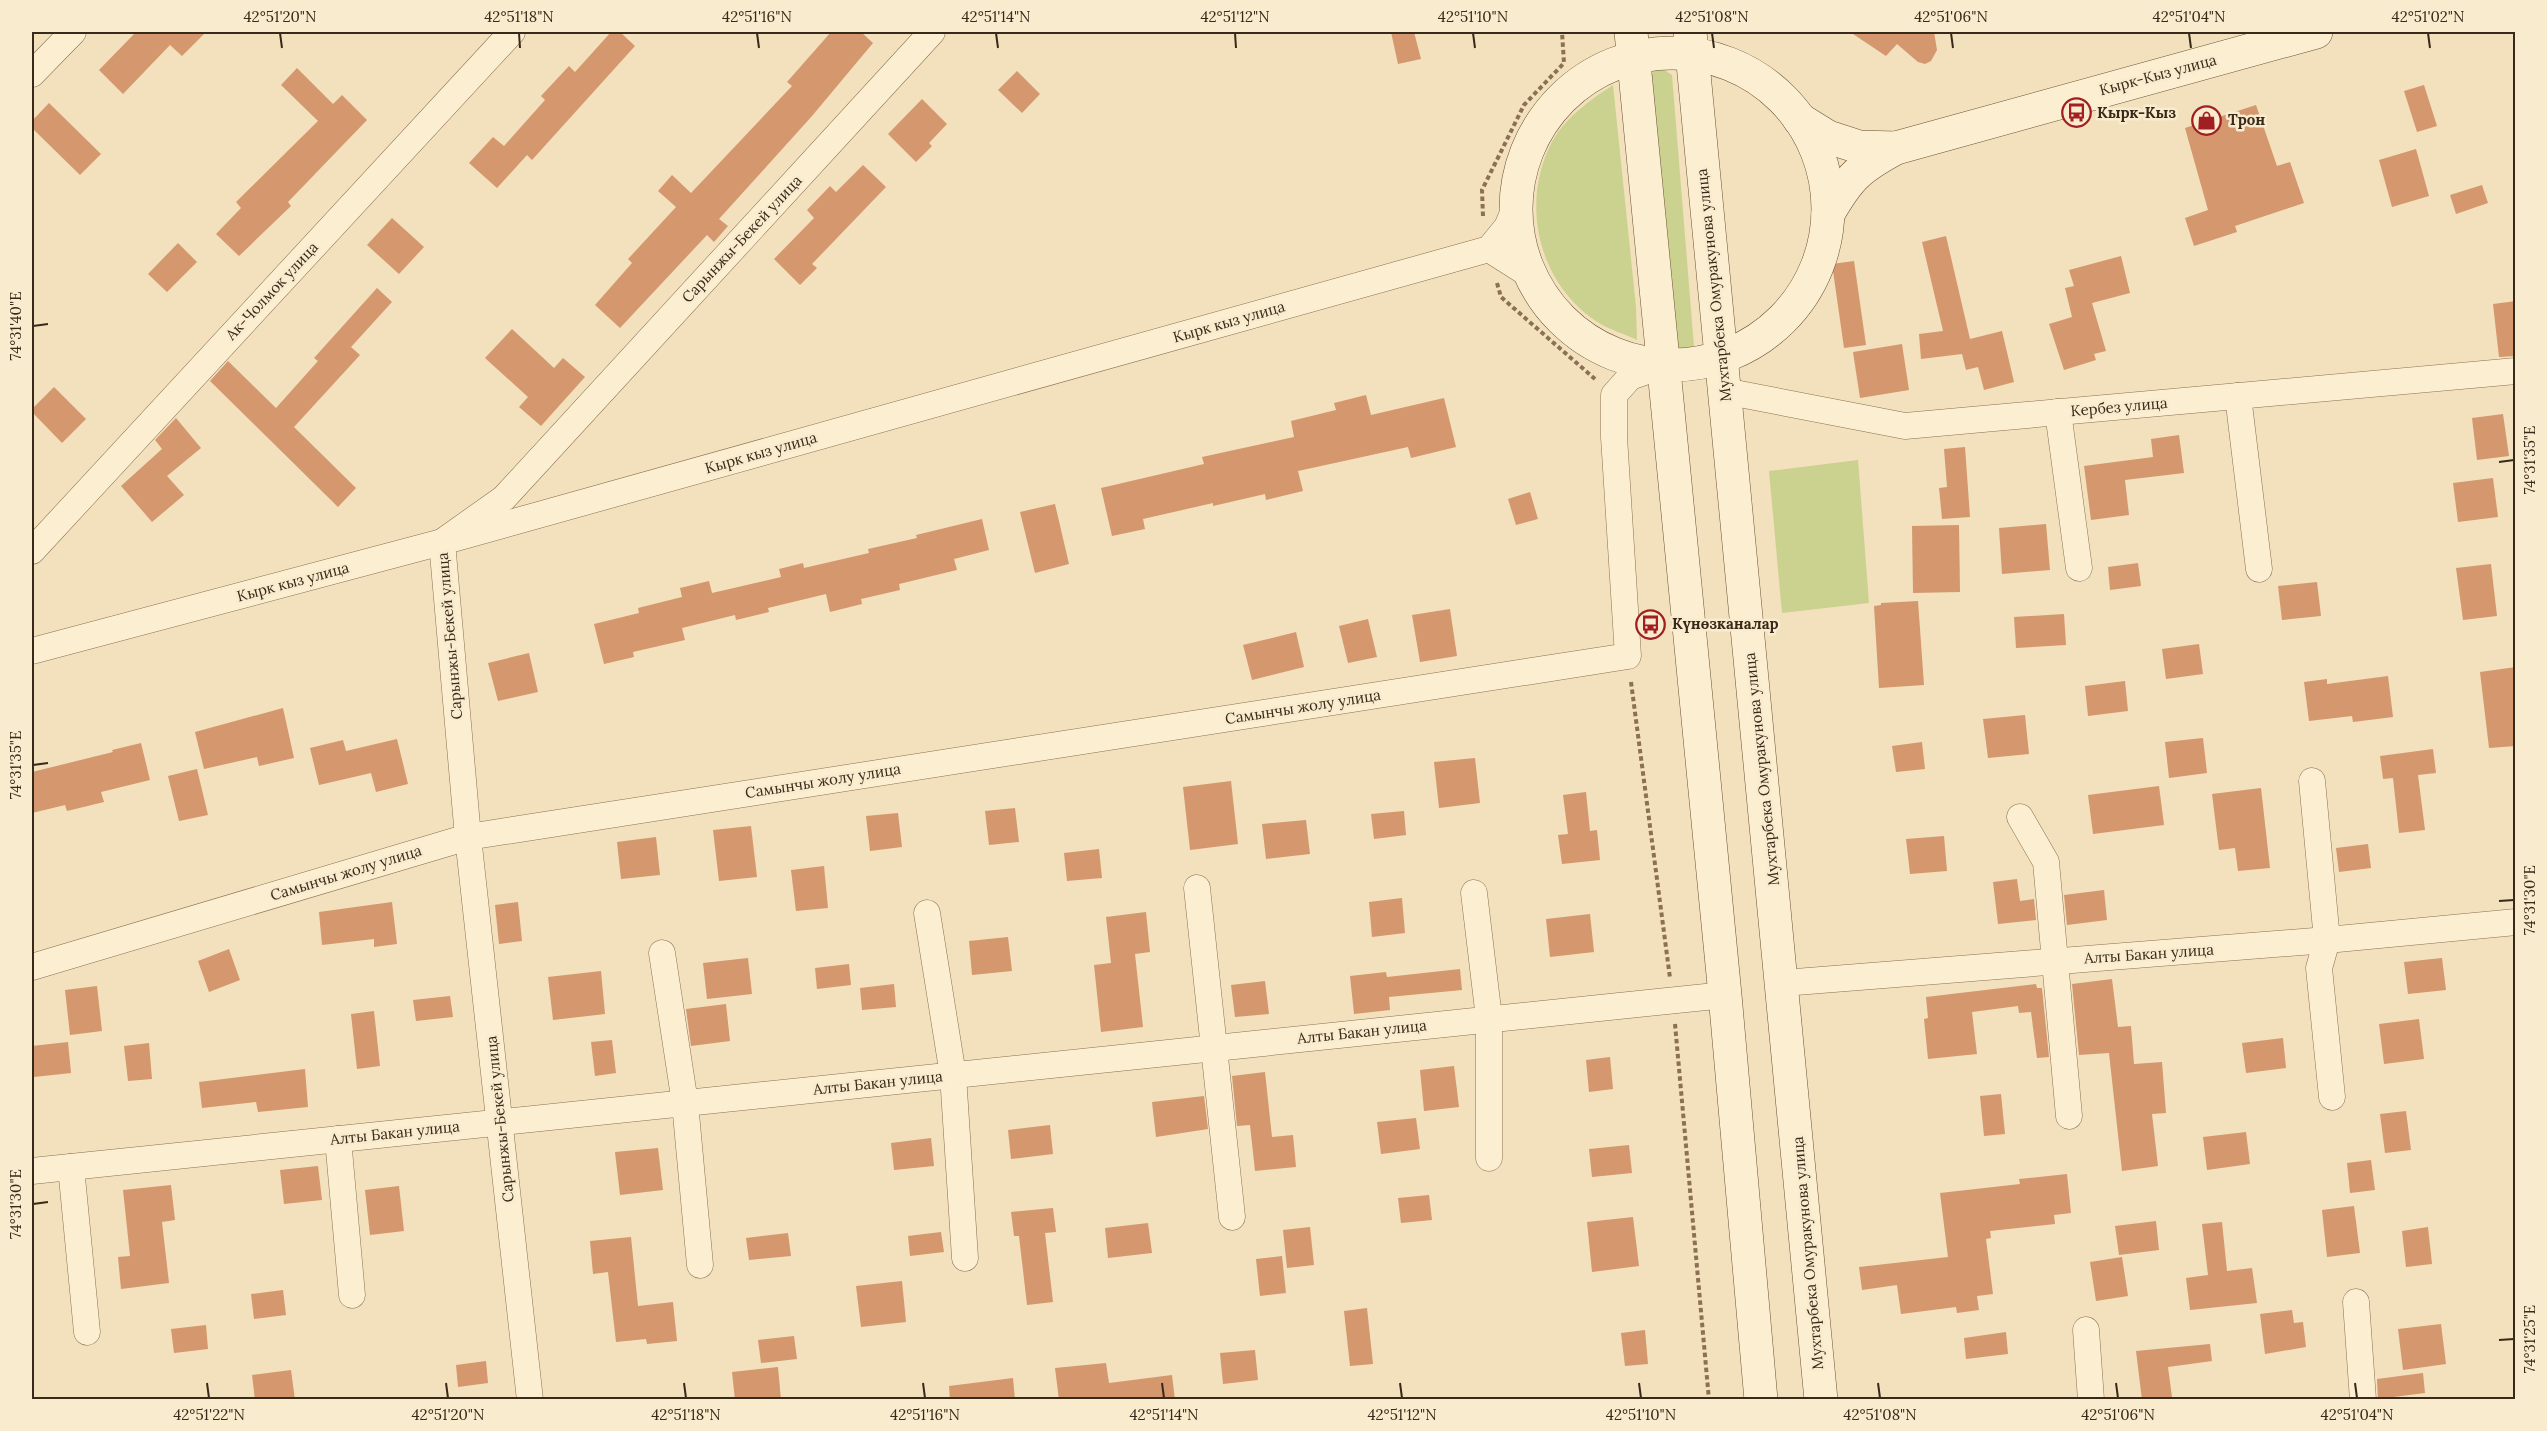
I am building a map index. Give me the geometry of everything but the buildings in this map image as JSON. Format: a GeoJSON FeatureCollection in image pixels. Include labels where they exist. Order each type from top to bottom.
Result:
{"type":"FeatureCollection","features":[{"type":"Feature","properties":{"kind":"main road","name":"Кырк-Кыз улица"},"geometry":{"type":"LineString","coordinates":[[1828,214],[1844,186],[1864,165],[1896,148],[2316,32]]}},
{"type":"Feature","properties":{"kind":"main road"},"geometry":{"type":"LineString","coordinates":[[1691,42],[1751,73],[1776,92],[1799,119],[1813,141],[1823,170],[1828,214],[1821,258],[1809,285],[1793,309],[1772,330],[1721,359],[1692,365],[1662,366],[1634,362],[1608,353],[1583,339],[1562,321],[1544,299],[1530,275],[1520,248],[1516,206],[1517,187],[1525,157],[1538,129],[1556,104],[1579,83],[1605,67],[1633,44],[1663,52],[1691,42]]}},
{"type":"Feature","properties":{"kind":"main road","name":"Мухтарбека Омуракунова улица"},"geometry":{"type":"LineString","coordinates":[[1691,42],[1783,983],[1821,1400]]}},
{"type":"Feature","properties":{"kind":"main road"},"geometry":{"type":"LineString","coordinates":[[1633,44],[1662,366],[1725,995],[1761,1400]]}},
{"type":"Feature","properties":{"kind":"main road","name":"Кырк-Кыз улица"},"geometry":{"type":"LineString","coordinates":[[1799,119],[1828,136],[1859,147],[1896,148]]}},
{"type":"Feature","properties":{"kind":"street"},"geometry":{"type":"LineString","coordinates":[[32,74],[73,32]]}},
{"type":"Feature","properties":{"kind":"street","name":"Ак-Чолмок улица"},"geometry":{"type":"LineString","coordinates":[[32,551],[512,32]]}},
{"type":"Feature","properties":{"kind":"street","name":"Сарынжы-Бекей улица"},"geometry":{"type":"LineString","coordinates":[[530,1400],[468,837],[442,542],[504,498],[932,32]]}},
{"type":"Feature","properties":{"kind":"street"},"geometry":{"type":"LineString","coordinates":[[1516,206],[1507,227],[1490,249],[1530,275]]}},
{"type":"Feature","properties":{"kind":"street","name":"Кырк кыз улица"},"geometry":{"type":"LineString","coordinates":[[32,651],[442,542],[1490,249]]}},
{"type":"Feature","properties":{"kind":"street"},"geometry":{"type":"LineString","coordinates":[[1614,395],[1630,376],[1662,366]]}},
{"type":"Feature","properties":{"kind":"street","name":"Кербез улица"},"geometry":{"type":"LineString","coordinates":[[1724,391],[1905,426],[2516,371]]}},
{"type":"Feature","properties":{"kind":"street","name":"Самынчы жолу улица"},"geometry":{"type":"LineString","coordinates":[[32,967],[468,837],[1628,657],[1614,437],[1614,395]]}},
{"type":"Feature","properties":{"kind":"street"},"geometry":{"type":"LineString","coordinates":[[2238,396],[2259,568]]}},
{"type":"Feature","properties":{"kind":"street"},"geometry":{"type":"LineString","coordinates":[[2058,412],[2079,568]]}},
{"type":"Feature","properties":{"kind":"street"},"geometry":{"type":"LineString","coordinates":[[2312,781],[2327,940],[2319,968],[2332,1097]]}},
{"type":"Feature","properties":{"kind":"street"},"geometry":{"type":"LineString","coordinates":[[2020,817],[2046,862],[2068,1116]]}},
{"type":"Feature","properties":{"kind":"street"},"geometry":{"type":"LineString","coordinates":[[1197,888],[1232,1217]]}},
{"type":"Feature","properties":{"kind":"street"},"geometry":{"type":"LineString","coordinates":[[1474,893],[1489,1018],[1489,1158]]}},
{"type":"Feature","properties":{"kind":"street"},"geometry":{"type":"LineString","coordinates":[[927,913],[953,1075],[964,1258]]}},
{"type":"Feature","properties":{"kind":"street","name":"Алты Бакан улица"},"geometry":{"type":"LineString","coordinates":[[1783,983],[2327,940],[2516,922]]}},
{"type":"Feature","properties":{"kind":"street"},"geometry":{"type":"LineString","coordinates":[[662,953],[685,1103],[700,1264]]}},
{"type":"Feature","properties":{"kind":"street","name":"Алты Бакан улица"},"geometry":{"type":"LineString","coordinates":[[32,1172],[1725,995]]}},
{"type":"Feature","properties":{"kind":"street"},"geometry":{"type":"LineString","coordinates":[[338,1139],[352,1295]]}},
{"type":"Feature","properties":{"kind":"street"},"geometry":{"type":"LineString","coordinates":[[71,1167],[87,1332]]}},
{"type":"Feature","properties":{"kind":"street"},"geometry":{"type":"LineString","coordinates":[[2356,1302],[2363,1400]]}},
{"type":"Feature","properties":{"kind":"street"},"geometry":{"type":"LineString","coordinates":[[2086,1330],[2091,1400]]}},
{"type":"Feature","properties":{"kind":"path"},"geometry":{"type":"LineString","coordinates":[[1484,219],[1482,190],[1524,105],[1564,63],[1562,32]]}},
{"type":"Feature","properties":{"kind":"path"},"geometry":{"type":"LineString","coordinates":[[1495,274],[1501,297],[1614,395]]}},
{"type":"Feature","properties":{"kind":"green space"},"geometry":{"type":"Polygon","coordinates":[[[1663,69],[1672,75],[1694,347],[1675,348],[1651,74],[1663,69]]]}},
{"type":"Feature","properties":{"kind":"green space"},"geometry":{"type":"Polygon","coordinates":[[[1613,85],[1636,307],[1637,340],[1599,323],[1578,307],[1561,287],[1549,265],[1540,240],[1537,215],[1537,189],[1543,164],[1553,140],[1572,116],[1613,85]]]}},
{"type":"Feature","properties":{"kind":"green space"},"geometry":{"type":"Polygon","coordinates":[[[1858,460],[1869,603],[1782,613],[1769,471],[1858,460]]]}},
{"type":"Feature","properties":{"kind":"place","name":"Кырк-Кыз"},"geometry":{"type":"Point","coordinates":[2076,113]}},
{"type":"Feature","properties":{"kind":"place","name":"Трон"},"geometry":{"type":"Point","coordinates":[2207,120]}},
{"type":"Feature","properties":{"kind":"place","name":"Күнөзканалар"},"geometry":{"type":"Point","coordinates":[1651,624]}}]}
